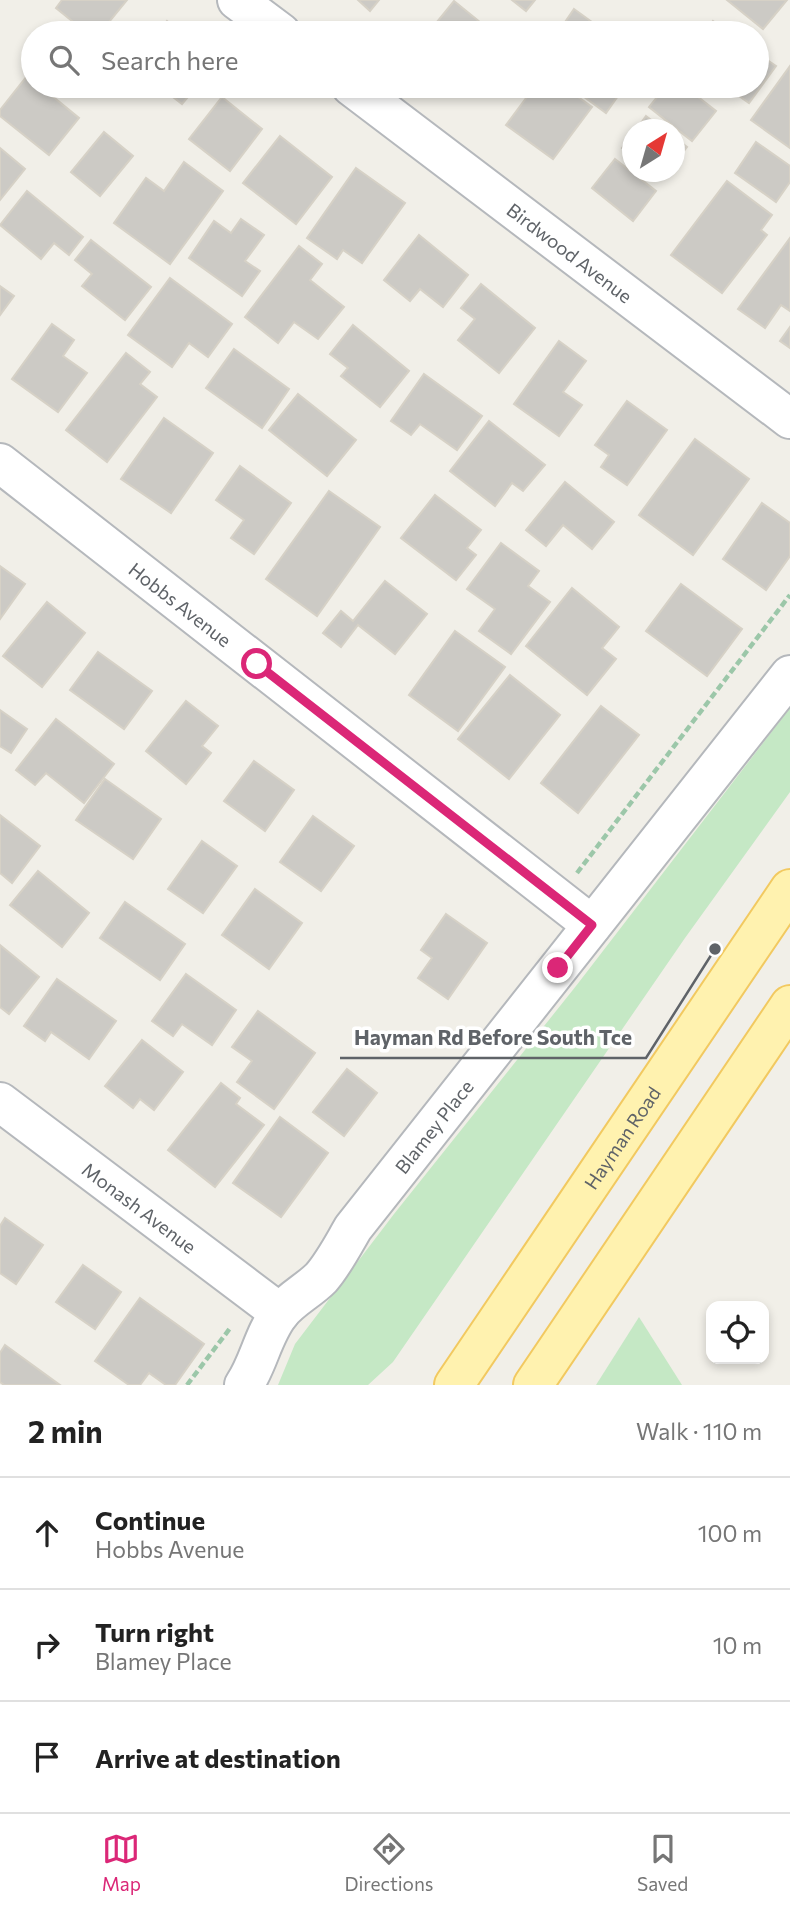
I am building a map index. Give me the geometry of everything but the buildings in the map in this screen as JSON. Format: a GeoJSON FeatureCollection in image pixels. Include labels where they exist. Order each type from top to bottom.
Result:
{"type":"FeatureCollection","features":[{"type":"Feature","properties":{"kind":"main road","name":"Hayman Road"},"geometry":{"type":"LineString","coordinates":[[454,1385],[790,889]]}},
{"type":"Feature","properties":{"kind":"main road"},"geometry":{"type":"LineString","coordinates":[[533,1385],[790,1005]]}},
{"type":"Feature","properties":{"kind":"street"},"geometry":{"type":"LineString","coordinates":[[237,0],[265,21]]}},
{"type":"Feature","properties":{"kind":"street","name":"Birdwood Avenue"},"geometry":{"type":"LineString","coordinates":[[367,98],[790,419]]}},
{"type":"Feature","properties":{"kind":"street","name":"Hobbs Avenue"},"geometry":{"type":"LineString","coordinates":[[0,463],[592,925]]}},
{"type":"Feature","properties":{"kind":"street","name":"Blamey Place"},"geometry":{"type":"LineString","coordinates":[[244,1385],[254,1370],[271,1326],[280,1313],[320,1279],[333,1263],[353,1228],[790,675]]}},
{"type":"Feature","properties":{"kind":"street","name":"Monash Avenue"},"geometry":{"type":"LineString","coordinates":[[0,1102],[280,1313]]}},
{"type":"Feature","properties":{"kind":"path"},"geometry":{"type":"LineString","coordinates":[[558,898],[790,595]]}},
{"type":"Feature","properties":{"kind":"path"},"geometry":{"type":"LineString","coordinates":[[187,1385],[231,1327]]}},
{"type":"Feature","properties":{"kind":"green space"},"geometry":{"type":"Polygon","coordinates":[[[790,708],[790,792],[685,938],[393,1362],[368,1385],[278,1385],[295,1344],[790,708]]]}},
{"type":"Feature","properties":{"kind":"green space"},"geometry":{"type":"Polygon","coordinates":[[[639,1317],[682,1385],[596,1385],[639,1317]]]}},
{"type":"Feature","properties":{"kind":"place","name":"Hayman Rd Before South Tce"},"geometry":{"type":"Point","coordinates":[715,949]}},
{"type":"Feature","properties":{"kind":"route"},"geometry":{"type":"LineString","coordinates":[[257,664],[592,925],[558,968]]}}]}
